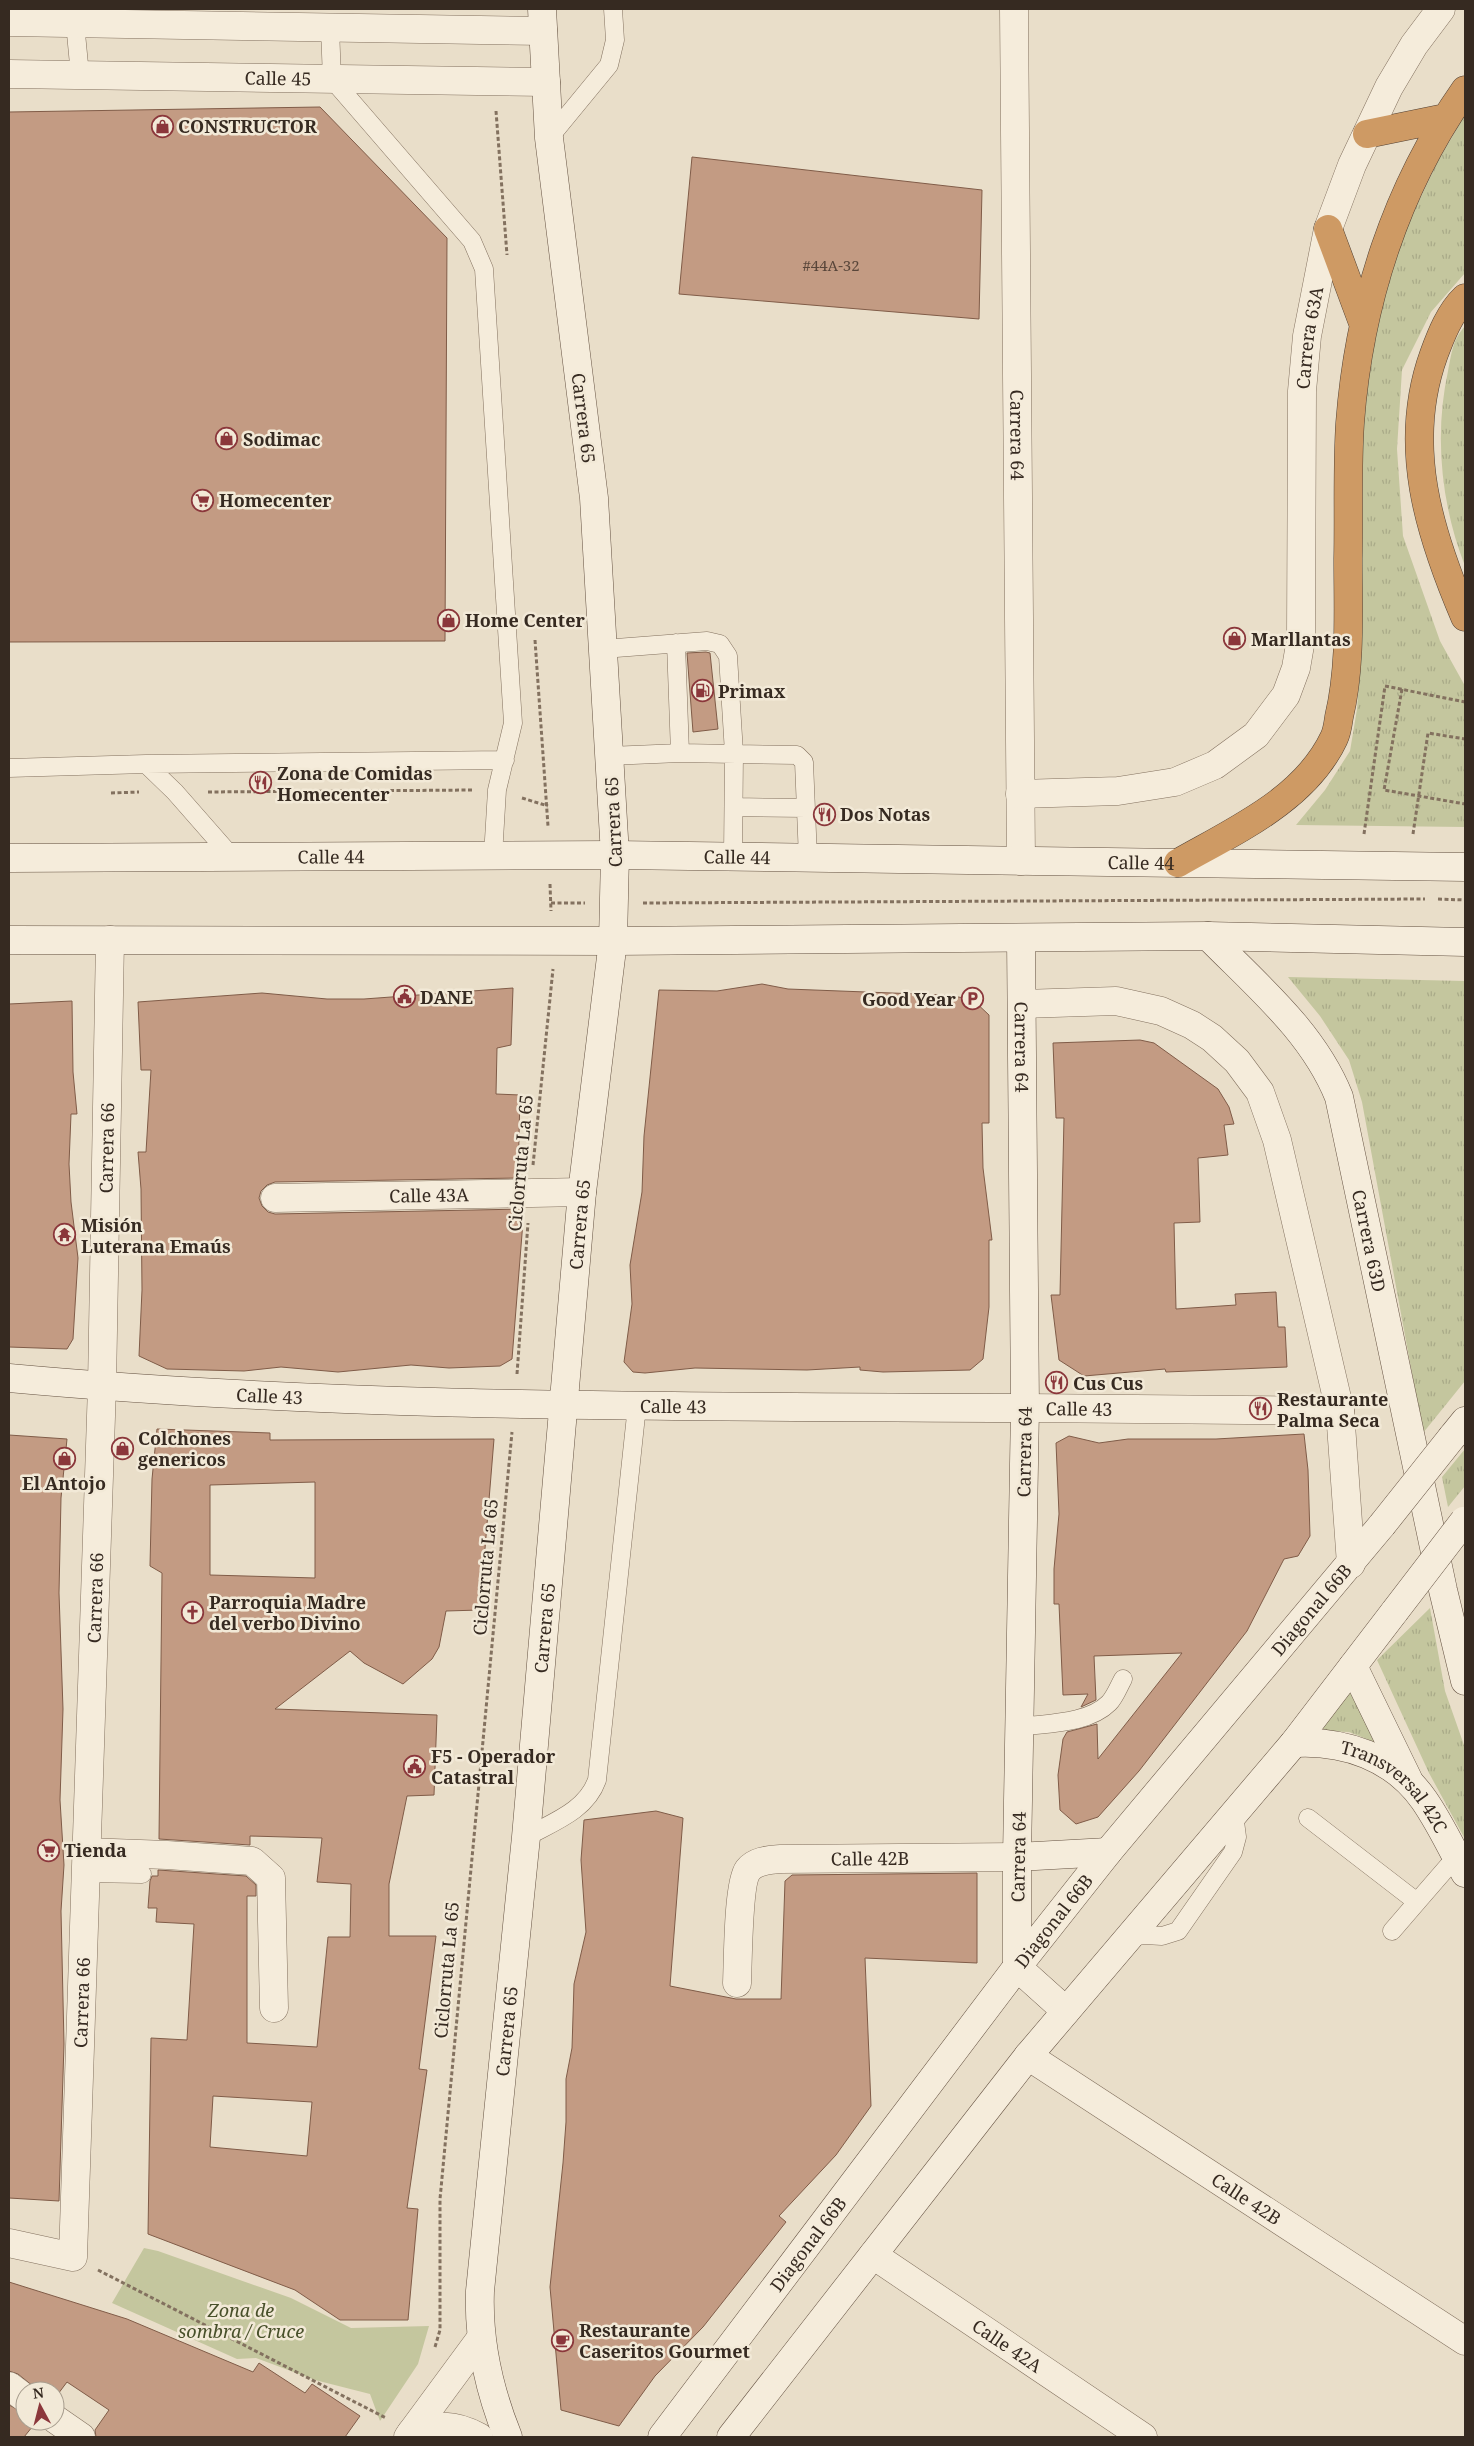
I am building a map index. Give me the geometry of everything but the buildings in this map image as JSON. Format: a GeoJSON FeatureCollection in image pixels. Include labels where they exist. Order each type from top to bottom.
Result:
{"type":"FeatureCollection","features":[{"type":"Feature","properties":{"kind":"highway"},"geometry":{"type":"LineString","coordinates":[[1178,863],[1249,821],[1295,790],[1316,767],[1334,737],[1345,691],[1350,424],[1363,322],[1386,241],[1415,175],[1445,118],[1465,90]]}},
{"type":"Feature","properties":{"kind":"highway"},"geometry":{"type":"LineString","coordinates":[[1367,134],[1445,118]]}},
{"type":"Feature","properties":{"kind":"highway"},"geometry":{"type":"LineString","coordinates":[[1328,230],[1363,322]]}},
{"type":"Feature","properties":{"kind":"highway"},"geometry":{"type":"LineString","coordinates":[[1465,298],[1442,332],[1430,365],[1422,400],[1420,438],[1421,478],[1426,508],[1436,544],[1465,617]]}},
{"type":"Feature","properties":{"kind":"street"},"geometry":{"type":"LineString","coordinates":[[415,29],[438,20],[448,9]]}},
{"type":"Feature","properties":{"kind":"street","name":"Carrera 64"},"geometry":{"type":"LineString","coordinates":[[1014,9],[1021,860]]}},
{"type":"Feature","properties":{"kind":"street","name":"Carrera 63A"},"geometry":{"type":"LineString","coordinates":[[1020,794],[1118,791],[1175,782],[1215,765],[1256,735],[1286,694],[1296,668],[1301,639],[1302,391],[1307,336],[1328,230],[1352,165],[1394,79],[1414,45],[1441,9]]}},
{"type":"Feature","properties":{"kind":"street"},"geometry":{"type":"LineString","coordinates":[[9,22],[415,29],[543,20]]}},
{"type":"Feature","properties":{"kind":"street","name":"Carrera 65"},"geometry":{"type":"LineString","coordinates":[[508,2437],[493,2396],[481,2338],[480,2292],[526,1837],[582,1192],[613,941],[615,855],[594,498],[549,138],[543,20]]}},
{"type":"Feature","properties":{"kind":"street","name":"Calle 45"},"geometry":{"type":"LineString","coordinates":[[9,74],[546,82]]}},
{"type":"Feature","properties":{"kind":"street","name":"Calle 44"},"geometry":{"type":"LineString","coordinates":[[9,858],[615,855],[1465,867]]}},
{"type":"Feature","properties":{"kind":"street"},"geometry":{"type":"LineString","coordinates":[[9,940],[613,941],[1208,936],[1465,942]]}},
{"type":"Feature","properties":{"kind":"street","name":"Carrera 63D"},"geometry":{"type":"LineString","coordinates":[[1208,936],[1296,1026],[1330,1073],[1339,1097],[1443,1590],[1465,1681]]}},
{"type":"Feature","properties":{"kind":"street","name":"Carrera 64"},"geometry":{"type":"LineString","coordinates":[[1017,1967],[1017,1857],[1025,1408],[1021,938]]}},
{"type":"Feature","properties":{"kind":"street","name":"Carrera 66"},"geometry":{"type":"LineString","coordinates":[[73,2257],[102,1386],[110,940]]}},
{"type":"Feature","properties":{"kind":"street"},"geometry":{"type":"LineString","coordinates":[[1022,1004],[1116,1001],[1161,1011],[1192,1025],[1212,1038],[1237,1060],[1260,1092],[1275,1132],[1340,1410],[1351,1564]]}},
{"type":"Feature","properties":{"kind":"street","name":"Calle 43A"},"geometry":{"type":"LineString","coordinates":[[275,1198],[582,1192]]}},
{"type":"Feature","properties":{"kind":"street","name":"Calle 43"},"geometry":{"type":"LineString","coordinates":[[9,1378],[102,1386],[514,1406],[1340,1410]]}},
{"type":"Feature","properties":{"kind":"street","name":"Diagonal 66B"},"geometry":{"type":"LineString","coordinates":[[662,2437],[1017,1967],[1108,1852],[1351,1564],[1459,1429]]}},
{"type":"Feature","properties":{"kind":"street"},"geometry":{"type":"LineString","coordinates":[[731,2437],[1028,2056],[1294,1743],[1465,1520]]}},
{"type":"Feature","properties":{"kind":"street"},"geometry":{"type":"LineString","coordinates":[[1352,1666],[1410,1784]]}},
{"type":"Feature","properties":{"kind":"street","name":"Transversal 42C"},"geometry":{"type":"LineString","coordinates":[[1294,1743],[1315,1742],[1349,1747],[1382,1762],[1410,1784],[1434,1815],[1461,1865]]}},
{"type":"Feature","properties":{"kind":"street"},"geometry":{"type":"LineString","coordinates":[[1018,1814],[1029,1837],[1042,1849],[1056,1855]]}},
{"type":"Feature","properties":{"kind":"street","name":"Calle 42B"},"geometry":{"type":"LineString","coordinates":[[737,1983],[743,1886],[748,1870],[762,1861],[781,1859],[1017,1857],[1108,1852]]}},
{"type":"Feature","properties":{"kind":"street"},"geometry":{"type":"LineString","coordinates":[[86,1863],[158,1854],[252,1861],[262,1868],[271,1878],[274,2008]]}},
{"type":"Feature","properties":{"kind":"street"},"geometry":{"type":"LineString","coordinates":[[1017,1967],[1066,2011]]}},
{"type":"Feature","properties":{"kind":"street","name":"Calle 42B"},"geometry":{"type":"LineString","coordinates":[[1028,2056],[1465,2341]]}},
{"type":"Feature","properties":{"kind":"street"},"geometry":{"type":"LineString","coordinates":[[9,2243],[73,2257]]}},
{"type":"Feature","properties":{"kind":"street","name":"Calle 42A"},"geometry":{"type":"LineString","coordinates":[[873,2255],[1143,2437]]}},
{"type":"Feature","properties":{"kind":"street"},"geometry":{"type":"LineString","coordinates":[[403,2430],[481,2338]]}},
{"type":"Feature","properties":{"kind":"street"},"geometry":{"type":"LineString","coordinates":[[65,2426],[81,2437]]}},
{"type":"Feature","properties":{"kind":"street"},"geometry":{"type":"LineString","coordinates":[[403,2430],[452,2426],[478,2437]]}},
{"type":"Feature","properties":{"kind":"lane"},"geometry":{"type":"LineString","coordinates":[[52,9],[75,23],[80,75]]}},
{"type":"Feature","properties":{"kind":"lane"},"geometry":{"type":"LineString","coordinates":[[549,138],[609,65],[615,40],[613,9]]}},
{"type":"Feature","properties":{"kind":"lane"},"geometry":{"type":"LineString","coordinates":[[330,28],[332,79],[472,241],[484,268],[513,723],[497,790],[493,856]]}},
{"type":"Feature","properties":{"kind":"lane"},"geometry":{"type":"LineString","coordinates":[[603,649],[707,641],[720,644],[728,656],[734,753],[732,857]]}},
{"type":"Feature","properties":{"kind":"lane"},"geometry":{"type":"LineString","coordinates":[[676,644],[680,753]]}},
{"type":"Feature","properties":{"kind":"lane"},"geometry":{"type":"LineString","coordinates":[[610,756],[680,753],[797,755],[804,762],[808,858]]}},
{"type":"Feature","properties":{"kind":"lane"},"geometry":{"type":"LineString","coordinates":[[9,768],[146,764],[505,760]]}},
{"type":"Feature","properties":{"kind":"lane"},"geometry":{"type":"LineString","coordinates":[[146,764],[175,792],[232,857]]}},
{"type":"Feature","properties":{"kind":"lane"},"geometry":{"type":"LineString","coordinates":[[734,807],[806,808]]}},
{"type":"Feature","properties":{"kind":"lane"},"geometry":{"type":"LineString","coordinates":[[526,1837],[579,1807],[592,1793],[597,1780],[637,1406]]}},
{"type":"Feature","properties":{"kind":"lane"},"geometry":{"type":"LineString","coordinates":[[1020,1727],[1075,1719],[1095,1713],[1110,1702],[1123,1679]]}},
{"type":"Feature","properties":{"kind":"lane"},"geometry":{"type":"LineString","coordinates":[[1308,1818],[1416,1902]]}},
{"type":"Feature","properties":{"kind":"lane"},"geometry":{"type":"LineString","coordinates":[[86,1863],[142,1874]]}},
{"type":"Feature","properties":{"kind":"lane"},"geometry":{"type":"LineString","coordinates":[[1392,1931],[1416,1902],[1461,1865]]}},
{"type":"Feature","properties":{"kind":"path"},"geometry":{"type":"LineString","coordinates":[[1364,834],[1385,686],[1465,702]]}},
{"type":"Feature","properties":{"kind":"path"},"geometry":{"type":"LineString","coordinates":[[1402,689],[1384,790],[1465,804]]}},
{"type":"Feature","properties":{"kind":"path"},"geometry":{"type":"LineString","coordinates":[[1412,834],[1428,733],[1465,739]]}},
{"type":"Feature","properties":{"kind":"path"},"geometry":{"type":"LineString","coordinates":[[140,792],[497,790]]}},
{"type":"Feature","properties":{"kind":"path","name":"Ciclorruta La 65"},"geometry":{"type":"LineString","coordinates":[[440,2330],[440,2189],[514,1406],[530,1193],[553,972],[548,806]]}},
{"type":"Feature","properties":{"kind":"path"},"geometry":{"type":"LineString","coordinates":[[682,903],[1279,899],[1465,900]]}},
{"type":"Feature","properties":{"kind":"path"},"geometry":{"type":"LineString","coordinates":[[73,2257],[403,2430]]}},
{"type":"Feature","properties":{"kind":"green space"},"geometry":{"type":"Polygon","coordinates":[[[1465,115],[1465,273],[1431,312],[1402,370],[1397,449],[1403,536],[1440,641],[1465,686],[1465,827],[1296,825],[1325,790],[1350,751],[1357,709],[1362,643],[1363,421],[1374,322],[1396,249],[1438,161],[1465,115]]]}},
{"type":"Feature","properties":{"kind":"green space"},"geometry":{"type":"Polygon","coordinates":[[[1465,326],[1465,566],[1450,519],[1445,494],[1442,470],[1441,420],[1453,347],[1465,326]]]}},
{"type":"Feature","properties":{"kind":"green space"},"geometry":{"type":"Polygon","coordinates":[[[1288,977],[1465,981],[1465,1381],[1423,1433],[1362,1102],[1349,1060],[1320,1016],[1288,977]]]}},
{"type":"Feature","properties":{"kind":"green space"},"geometry":{"type":"Polygon","coordinates":[[[1465,1449],[1465,1486],[1448,1507],[1442,1477],[1465,1449]]]}},
{"type":"Feature","properties":{"kind":"green space"},"geometry":{"type":"Polygon","coordinates":[[[1430,1608],[1445,1691],[1465,1748],[1465,1839],[1429,1773],[1377,1660],[1430,1608]]]}},
{"type":"Feature","properties":{"kind":"green space"},"geometry":{"type":"Polygon","coordinates":[[[1354,1687],[1382,1745],[1349,1732],[1318,1731],[1354,1687]]]}},
{"type":"Feature","properties":{"kind":"green space","name":"Zona de sombra / Cruce"},"geometry":{"type":"Polygon","coordinates":[[[144,2248],[158,2251],[291,2298],[351,2328],[429,2326],[418,2364],[380,2421],[370,2394],[315,2380],[256,2358],[237,2359],[112,2303],[144,2248]]]}},
{"type":"Feature","properties":{"kind":"place","name":"CONSTRUCTOR"},"geometry":{"type":"Point","coordinates":[162,126]}},
{"type":"Feature","properties":{"kind":"place","name":"Sodimac"},"geometry":{"type":"Point","coordinates":[227,439]}},
{"type":"Feature","properties":{"kind":"place","name":"Homecenter"},"geometry":{"type":"Point","coordinates":[203,500]}},
{"type":"Feature","properties":{"kind":"place","name":"Home Center"},"geometry":{"type":"Point","coordinates":[449,620]}},
{"type":"Feature","properties":{"kind":"place","name":"Marllantas"},"geometry":{"type":"Point","coordinates":[1235,639]}},
{"type":"Feature","properties":{"kind":"place","name":"Primax"},"geometry":{"type":"Point","coordinates":[702,691]}},
{"type":"Feature","properties":{"kind":"place","name":"Zona de Comidas Homecenter"},"geometry":{"type":"Point","coordinates":[261,783]}},
{"type":"Feature","properties":{"kind":"place","name":"Dos Notas"},"geometry":{"type":"Point","coordinates":[824,814]}},
{"type":"Feature","properties":{"kind":"place","name":"DANE"},"geometry":{"type":"Point","coordinates":[404,997]}},
{"type":"Feature","properties":{"kind":"place","name":"Good Year"},"geometry":{"type":"Point","coordinates":[972,999]}},
{"type":"Feature","properties":{"kind":"place","name":"Misión Luterana Emaús"},"geometry":{"type":"Point","coordinates":[65,1235]}},
{"type":"Feature","properties":{"kind":"place","name":"Cus Cus"},"geometry":{"type":"Point","coordinates":[1057,1383]}},
{"type":"Feature","properties":{"kind":"place","name":"Restaurante Palma Seca"},"geometry":{"type":"Point","coordinates":[1261,1409]}},
{"type":"Feature","properties":{"kind":"place","name":"Colchones genericos"},"geometry":{"type":"Point","coordinates":[122,1448]}},
{"type":"Feature","properties":{"kind":"place","name":"El Antojo"},"geometry":{"type":"Point","coordinates":[64,1458]}},
{"type":"Feature","properties":{"kind":"place","name":"Parroquia Madre del verbo Divino"},"geometry":{"type":"Point","coordinates":[193,1612]}},
{"type":"Feature","properties":{"kind":"place","name":"F5 - Operador Catastral"},"geometry":{"type":"Point","coordinates":[415,1766]}},
{"type":"Feature","properties":{"kind":"place","name":"Tienda"},"geometry":{"type":"Point","coordinates":[48,1850]}},
{"type":"Feature","properties":{"kind":"place","name":"Restaurante Caseritos Gourmet"},"geometry":{"type":"Point","coordinates":[563,2340]}}]}
